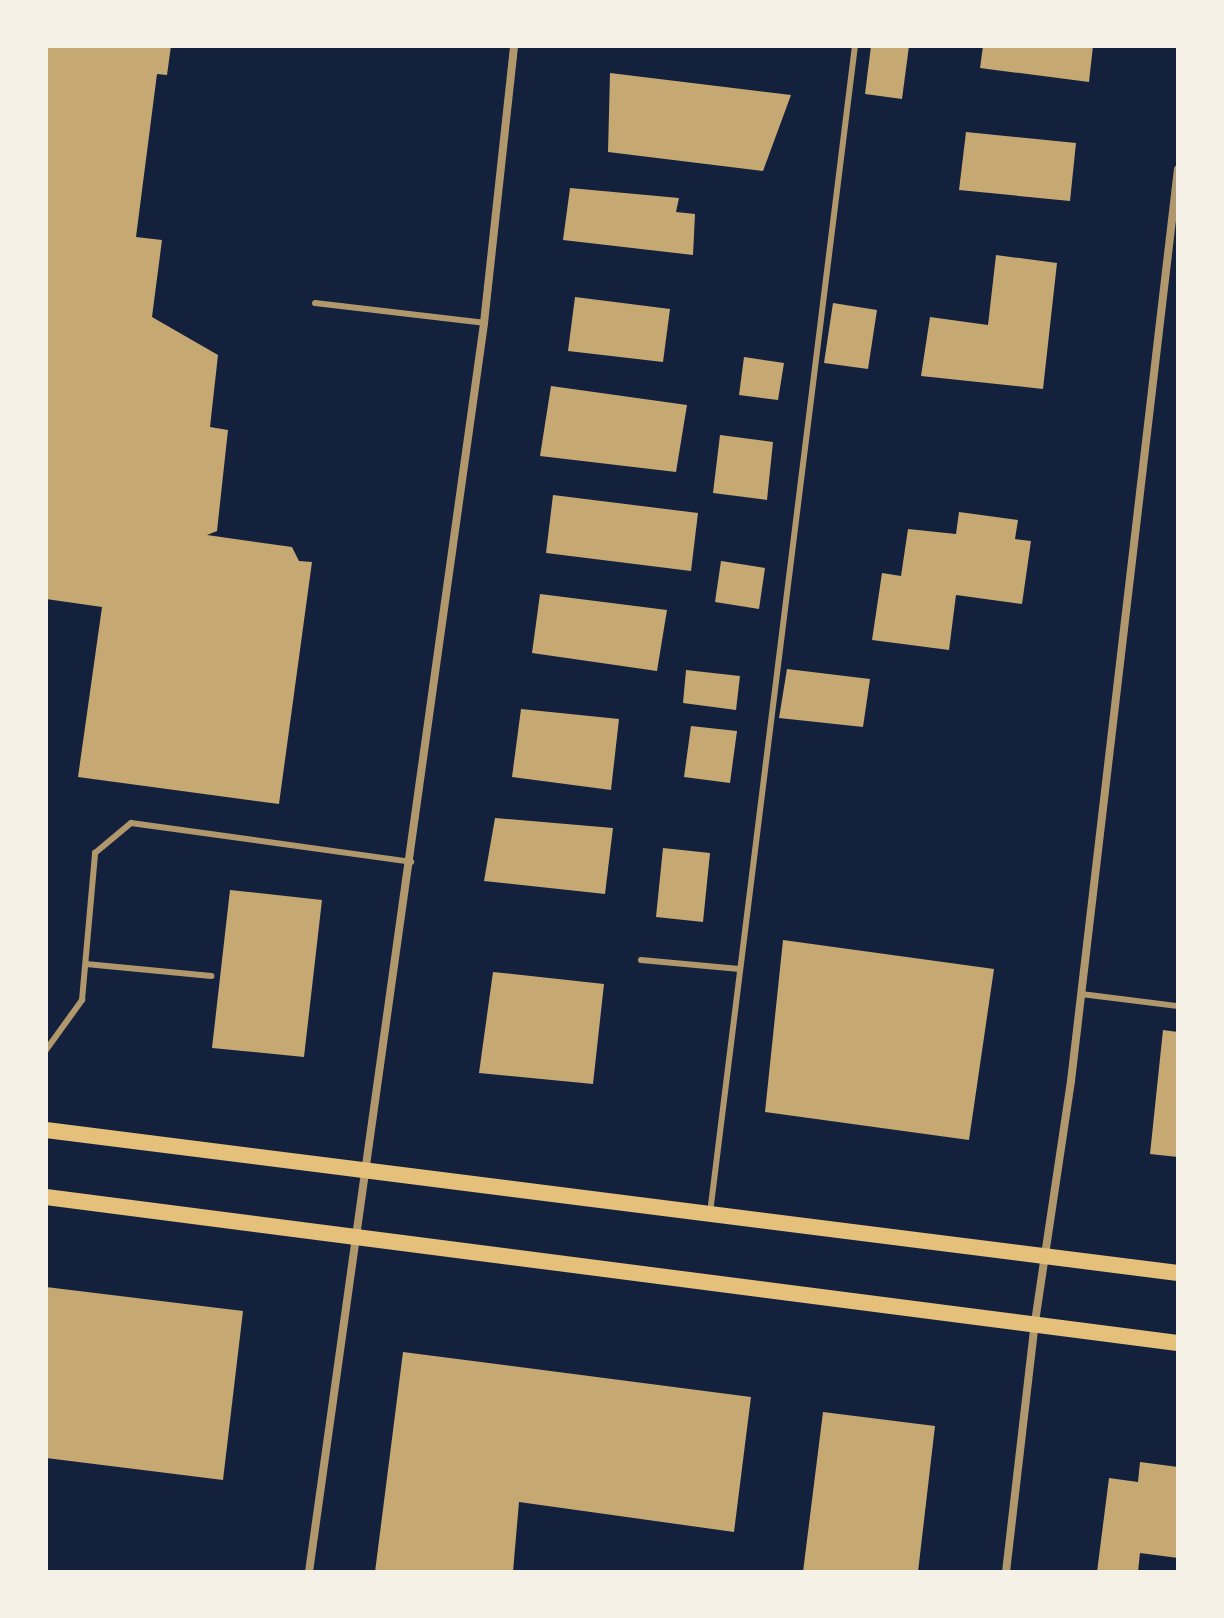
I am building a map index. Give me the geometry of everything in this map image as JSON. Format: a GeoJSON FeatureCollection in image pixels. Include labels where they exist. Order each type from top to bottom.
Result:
{"type":"FeatureCollection","features":[{"type":"Feature","properties":{"kind":"main road"},"geometry":{"type":"LineString","coordinates":[[46,1130],[369,1167],[1178,1273]]}},
{"type":"Feature","properties":{"kind":"main road"},"geometry":{"type":"LineString","coordinates":[[46,1197],[1035,1322],[1178,1343]]}},
{"type":"Feature","properties":{"kind":"street"},"geometry":{"type":"LineString","coordinates":[[309,1572],[369,1167],[484,323],[514,46]]}},
{"type":"Feature","properties":{"kind":"street"},"geometry":{"type":"LineString","coordinates":[[1006,1572],[1035,1322],[1081,994],[1178,169]]}},
{"type":"Feature","properties":{"kind":"lane"},"geometry":{"type":"LineString","coordinates":[[710,1213],[855,46]]}},
{"type":"Feature","properties":{"kind":"lane"},"geometry":{"type":"LineString","coordinates":[[315,303],[484,323]]}},
{"type":"Feature","properties":{"kind":"lane"},"geometry":{"type":"LineString","coordinates":[[46,1050],[82,1000],[95,853],[131,823],[411,862]]}},
{"type":"Feature","properties":{"kind":"lane"},"geometry":{"type":"LineString","coordinates":[[641,960],[740,969]]}},
{"type":"Feature","properties":{"kind":"lane"},"geometry":{"type":"LineString","coordinates":[[86,964],[211,976]]}},
{"type":"Feature","properties":{"kind":"lane"},"geometry":{"type":"LineString","coordinates":[[1081,994],[1178,1006]]}},
{"type":"Feature","properties":{"kind":"building"},"geometry":{"type":"Polygon","coordinates":[[[46,46],[171,46],[167,75],[157,74],[136,237],[162,240],[152,317],[218,355],[210,427],[228,430],[217,531],[207,535],[292,547],[299,561],[312,562],[279,804],[78,777],[102,607],[46,599],[46,46]]]}},
{"type":"Feature","properties":{"kind":"building"},"geometry":{"type":"Polygon","coordinates":[[[871,46],[909,46],[902,99],[865,94],[871,46]]]}},
{"type":"Feature","properties":{"kind":"building"},"geometry":{"type":"Polygon","coordinates":[[[983,46],[1093,46],[1089,82],[980,68],[983,46]]]}},
{"type":"Feature","properties":{"kind":"building"},"geometry":{"type":"Polygon","coordinates":[[[610,73],[791,95],[763,171],[608,152],[610,73]]]}},
{"type":"Feature","properties":{"kind":"building"},"geometry":{"type":"Polygon","coordinates":[[[966,132],[1076,143],[1070,201],[959,190],[966,132]]]}},
{"type":"Feature","properties":{"kind":"building"},"geometry":{"type":"Polygon","coordinates":[[[570,188],[679,198],[676,212],[695,214],[693,255],[563,240],[570,188]]]}},
{"type":"Feature","properties":{"kind":"building"},"geometry":{"type":"Polygon","coordinates":[[[996,255],[1057,263],[1043,389],[921,376],[930,317],[988,325],[996,255]]]}},
{"type":"Feature","properties":{"kind":"building"},"geometry":{"type":"Polygon","coordinates":[[[575,297],[670,309],[663,362],[568,351],[575,297]]]}},
{"type":"Feature","properties":{"kind":"building"},"geometry":{"type":"Polygon","coordinates":[[[833,303],[877,310],[868,369],[824,363],[833,303]]]}},
{"type":"Feature","properties":{"kind":"building"},"geometry":{"type":"Polygon","coordinates":[[[744,357],[784,363],[778,400],[739,395],[744,357]]]}},
{"type":"Feature","properties":{"kind":"building"},"geometry":{"type":"Polygon","coordinates":[[[551,386],[687,405],[676,472],[540,456],[551,386]]]}},
{"type":"Feature","properties":{"kind":"building"},"geometry":{"type":"Polygon","coordinates":[[[720,435],[773,442],[767,500],[713,493],[720,435]]]}},
{"type":"Feature","properties":{"kind":"building"},"geometry":{"type":"Polygon","coordinates":[[[553,495],[698,513],[691,571],[546,553],[553,495]]]}},
{"type":"Feature","properties":{"kind":"building"},"geometry":{"type":"Polygon","coordinates":[[[959,512],[1018,520],[1015,539],[1031,541],[1022,604],[956,595],[949,650],[872,640],[882,573],[901,576],[908,529],[956,534],[959,512]]]}},
{"type":"Feature","properties":{"kind":"building"},"geometry":{"type":"Polygon","coordinates":[[[721,561],[765,568],[759,609],[715,602],[721,561]]]}},
{"type":"Feature","properties":{"kind":"building"},"geometry":{"type":"Polygon","coordinates":[[[540,594],[667,610],[657,671],[532,653],[540,594]]]}},
{"type":"Feature","properties":{"kind":"building"},"geometry":{"type":"Polygon","coordinates":[[[787,669],[870,679],[863,727],[779,718],[787,669]]]}},
{"type":"Feature","properties":{"kind":"building"},"geometry":{"type":"Polygon","coordinates":[[[686,670],[740,676],[736,710],[683,703],[686,670]]]}},
{"type":"Feature","properties":{"kind":"building"},"geometry":{"type":"Polygon","coordinates":[[[521,709],[619,719],[611,790],[512,777],[521,709]]]}},
{"type":"Feature","properties":{"kind":"building"},"geometry":{"type":"Polygon","coordinates":[[[691,726],[737,731],[730,783],[684,777],[691,726]]]}},
{"type":"Feature","properties":{"kind":"building"},"geometry":{"type":"Polygon","coordinates":[[[495,818],[613,828],[605,894],[484,881],[495,818]]]}},
{"type":"Feature","properties":{"kind":"building"},"geometry":{"type":"Polygon","coordinates":[[[663,848],[710,853],[703,922],[656,917],[663,848]]]}},
{"type":"Feature","properties":{"kind":"building"},"geometry":{"type":"Polygon","coordinates":[[[230,890],[322,900],[304,1057],[212,1048],[230,890]]]}},
{"type":"Feature","properties":{"kind":"building"},"geometry":{"type":"Polygon","coordinates":[[[783,940],[994,969],[969,1140],[765,1112],[783,940]]]}},
{"type":"Feature","properties":{"kind":"building"},"geometry":{"type":"Polygon","coordinates":[[[493,972],[604,984],[593,1084],[479,1073],[493,972]]]}},
{"type":"Feature","properties":{"kind":"building"},"geometry":{"type":"Polygon","coordinates":[[[1163,1030],[1178,1032],[1178,1157],[1150,1154],[1163,1030]]]}},
{"type":"Feature","properties":{"kind":"building"},"geometry":{"type":"Polygon","coordinates":[[[46,1287],[243,1311],[223,1480],[46,1458],[46,1287]]]}},
{"type":"Feature","properties":{"kind":"building"},"geometry":{"type":"Polygon","coordinates":[[[403,1352],[751,1397],[734,1532],[519,1502],[513,1572],[375,1572],[403,1352]]]}},
{"type":"Feature","properties":{"kind":"building"},"geometry":{"type":"Polygon","coordinates":[[[823,1412],[935,1426],[918,1572],[803,1572],[823,1412]]]}},
{"type":"Feature","properties":{"kind":"building"},"geometry":{"type":"Polygon","coordinates":[[[1140,1462],[1178,1467],[1178,1558],[1140,1553],[1138,1572],[1097,1572],[1109,1478],[1138,1482],[1140,1462]]]}}]}
